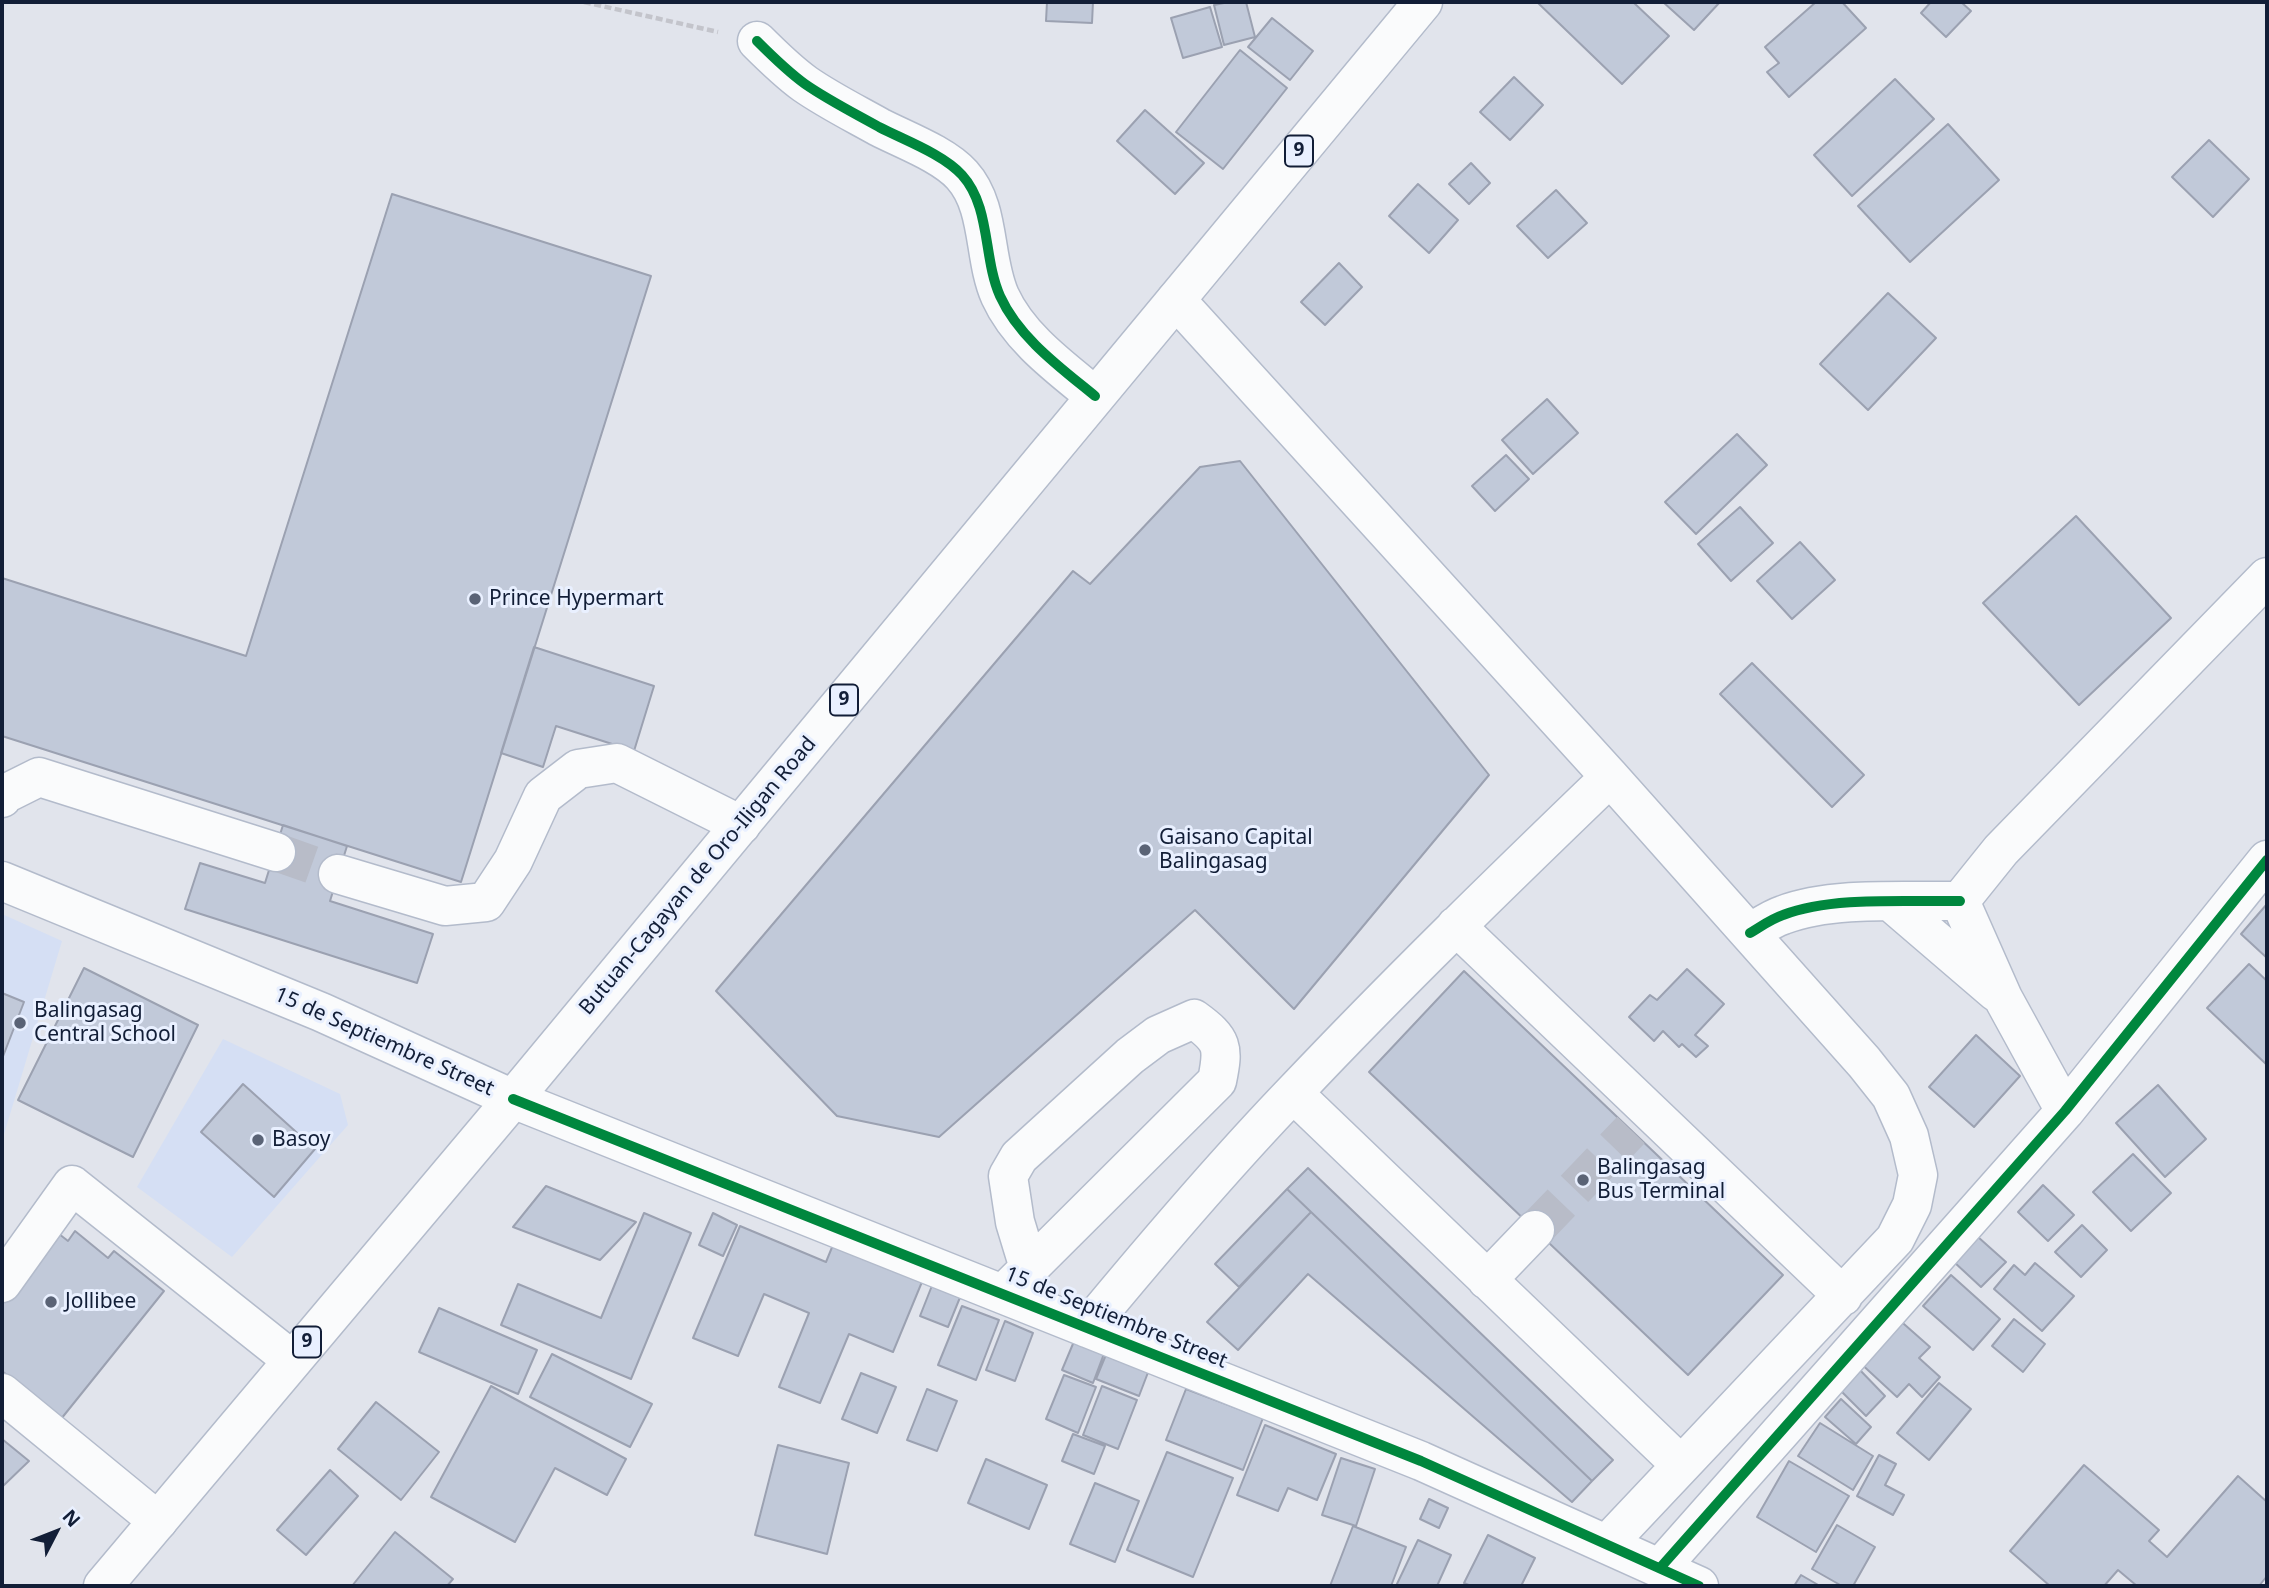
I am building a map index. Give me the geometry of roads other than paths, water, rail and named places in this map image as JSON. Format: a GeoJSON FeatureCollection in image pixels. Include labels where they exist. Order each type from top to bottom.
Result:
{"type":"FeatureCollection","features":[{"type":"Feature","properties":{"kind":"main road","name":"Butuan-Cagayan de Oro-Iligan Road"},"geometry":{"type":"LineString","coordinates":[[103,1586],[513,1099],[1423,2]]}},
{"type":"Feature","properties":{"kind":"main road"},"geometry":{"type":"LineString","coordinates":[[757,41],[805,83],[951,164],[963,176],[973,190],[980,209],[992,271],[1000,296],[1011,315],[1052,360],[1095,397]]}},
{"type":"Feature","properties":{"kind":"main road"},"geometry":{"type":"LineString","coordinates":[[1176,300],[1609,776],[1864,1062],[1891,1096],[1909,1136],[1918,1175],[1912,1205],[1895,1239],[1607,1544]]}},
{"type":"Feature","properties":{"kind":"main road"},"geometry":{"type":"LineString","coordinates":[[1960,901],[2001,850],[2267,578]]}},
{"type":"Feature","properties":{"kind":"main road"},"geometry":{"type":"LineString","coordinates":[[338,874],[445,906],[486,902],[513,861],[543,796],[578,769],[617,763],[741,825]]}},
{"type":"Feature","properties":{"kind":"main road"},"geometry":{"type":"LineString","coordinates":[[1087,1328],[1150,1251],[1293,1093],[1456,926],[1609,776]]}},
{"type":"Feature","properties":{"kind":"main road"},"geometry":{"type":"LineString","coordinates":[[2,798],[39,777],[276,852]]}},
{"type":"Feature","properties":{"kind":"main road"},"geometry":{"type":"LineString","coordinates":[[1660,1568],[2065,1111],[2267,860]]}},
{"type":"Feature","properties":{"kind":"main road","name":"15 de Septiembre Street"},"geometry":{"type":"LineString","coordinates":[[2,881],[321,1012],[513,1099],[1016,1281],[1087,1328],[1421,1461],[1699,1586]]}},
{"type":"Feature","properties":{"kind":"main road"},"geometry":{"type":"LineString","coordinates":[[1750,933],[1780,915],[1808,907],[1960,901]]}},
{"type":"Feature","properties":{"kind":"main road"},"geometry":{"type":"LineString","coordinates":[[1960,901],[2003,998],[2065,1111]]}},
{"type":"Feature","properties":{"kind":"main road"},"geometry":{"type":"LineString","coordinates":[[1891,902],[2003,998]]}},
{"type":"Feature","properties":{"kind":"main road"},"geometry":{"type":"LineString","coordinates":[[1456,926],[1640,1120],[1843,1296]]}},
{"type":"Feature","properties":{"kind":"main road"},"geometry":{"type":"LineString","coordinates":[[1194,1020],[1215,1034],[1222,1056],[1217,1081],[1016,1281],[1015,1222],[1008,1176],[1019,1157],[1130,1056],[1158,1035],[1194,1020]]}},
{"type":"Feature","properties":{"kind":"main road"},"geometry":{"type":"LineString","coordinates":[[1293,1093],[1681,1465]]}},
{"type":"Feature","properties":{"kind":"main road"},"geometry":{"type":"LineString","coordinates":[[2,1283],[72,1185],[292,1360]]}},
{"type":"Feature","properties":{"kind":"main road"},"geometry":{"type":"LineString","coordinates":[[1488,1280],[1535,1230]]}},
{"type":"Feature","properties":{"kind":"main road"},"geometry":{"type":"LineString","coordinates":[[2,1393],[158,1521]]}},
{"type":"Feature","properties":{"kind":"tunnel"},"geometry":{"type":"LineString","coordinates":[[276,852],[338,874]]}},
{"type":"Feature","properties":{"kind":"tunnel"},"geometry":{"type":"LineString","coordinates":[[1535,1230],[1631,1130]]}},
{"type":"Feature","properties":{"kind":"place","name":"Prince Hypermart"},"geometry":{"type":"Point","coordinates":[475,599]}},
{"type":"Feature","properties":{"kind":"place","name":"Gaisano Capital Balingasag"},"geometry":{"type":"Point","coordinates":[1145,850]}},
{"type":"Feature","properties":{"kind":"place","name":"Balingasag Central School"},"geometry":{"type":"Point","coordinates":[20,1023]}},
{"type":"Feature","properties":{"kind":"place","name":"Basoy"},"geometry":{"type":"Point","coordinates":[258,1140]}},
{"type":"Feature","properties":{"kind":"place","name":"Balingasag Bus Terminal"},"geometry":{"type":"Point","coordinates":[1583,1180]}},
{"type":"Feature","properties":{"kind":"place","name":"Jollibee"},"geometry":{"type":"Point","coordinates":[51,1302]}}]}
